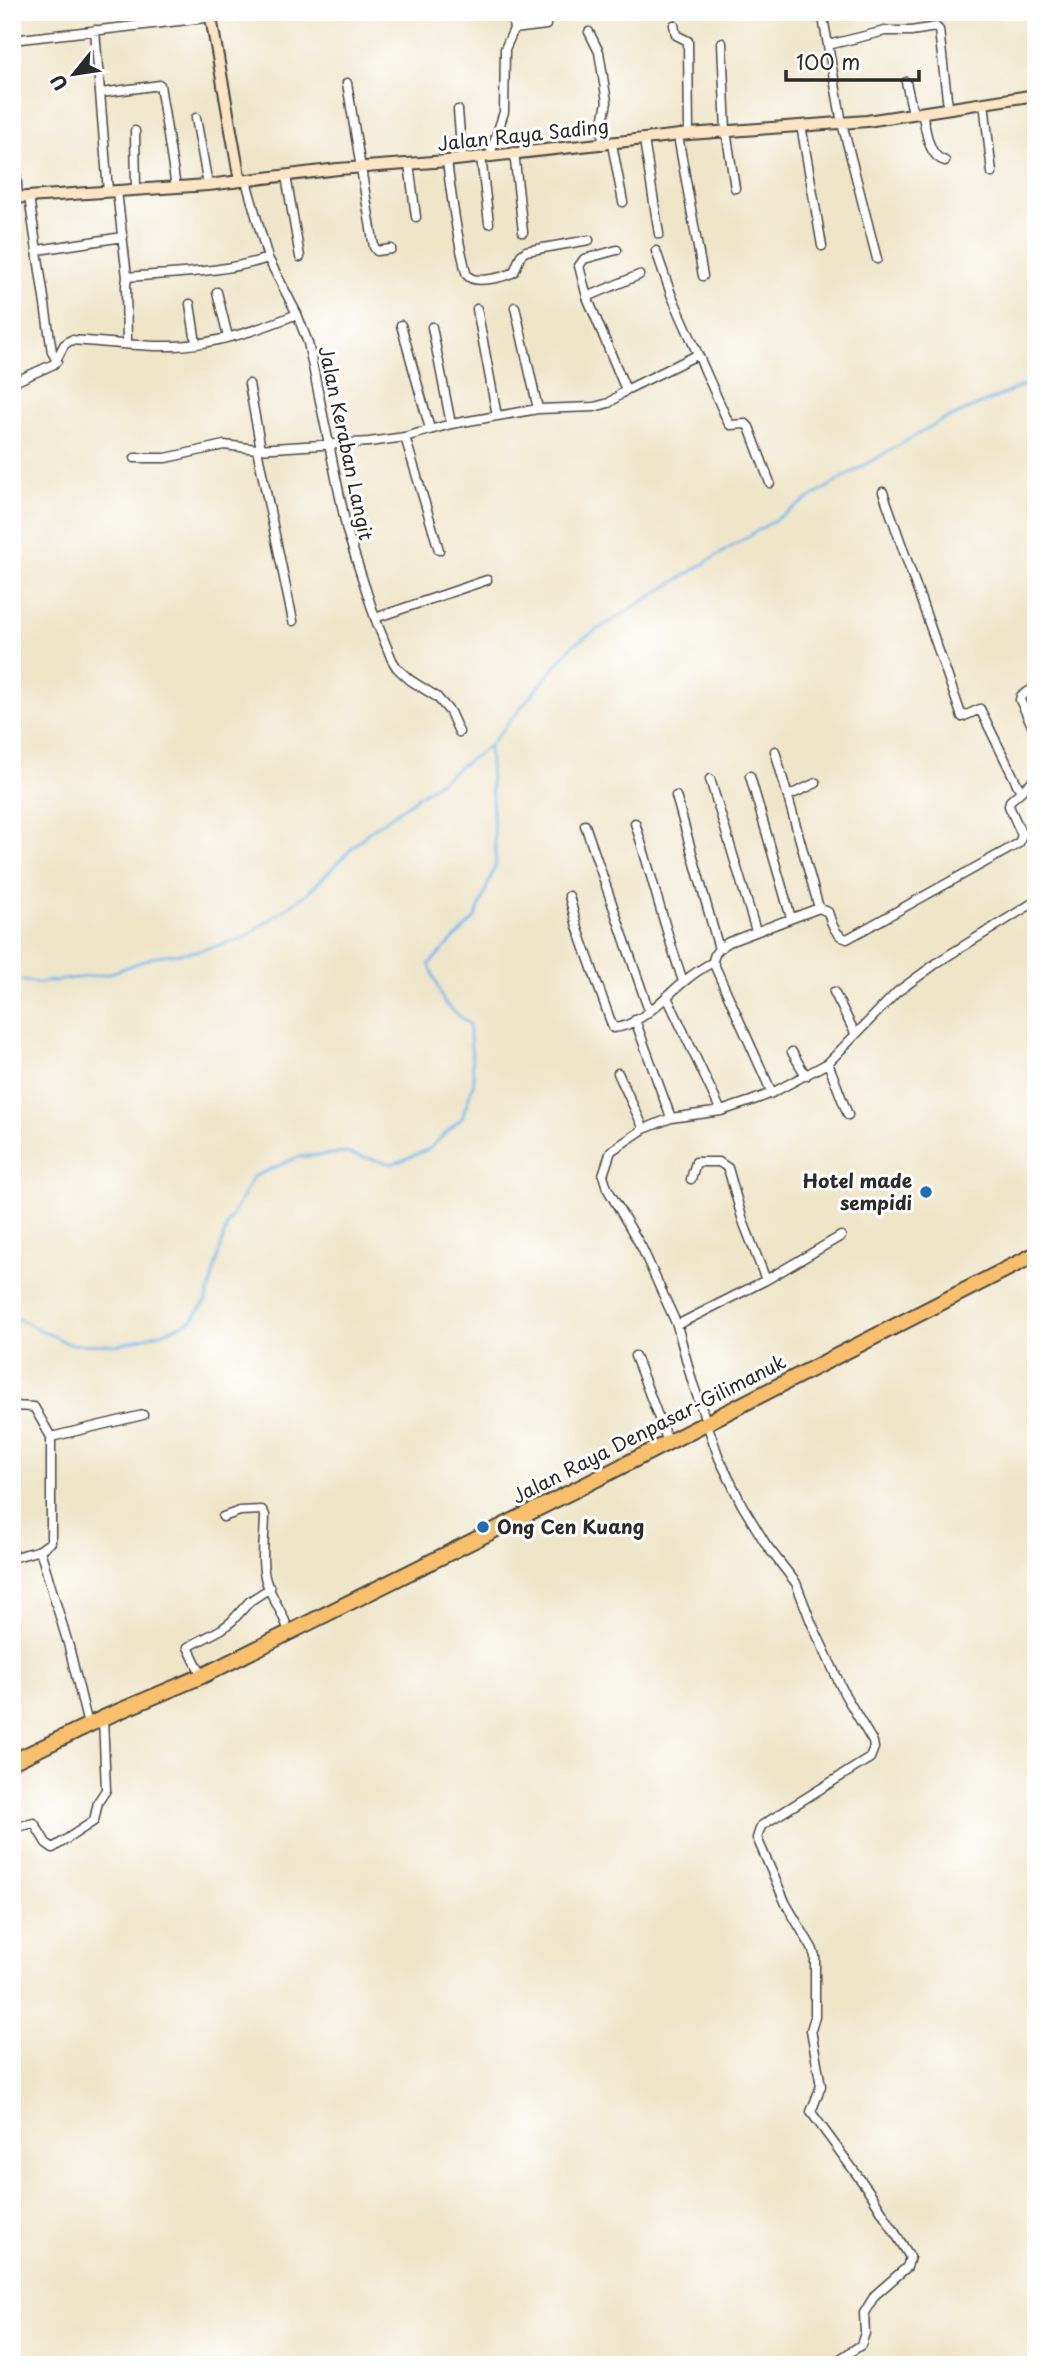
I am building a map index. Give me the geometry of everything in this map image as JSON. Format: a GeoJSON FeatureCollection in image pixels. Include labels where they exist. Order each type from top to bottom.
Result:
{"type":"FeatureCollection","features":[{"type":"Feature","properties":{"kind":"highway","name":"Jalan Raya Denpasar-Gilimanuk"},"geometry":{"type":"LineString","coordinates":[[14,1757],[202,1676],[399,1580],[1036,1254]]}},
{"type":"Feature","properties":{"kind":"street"},"geometry":{"type":"LineString","coordinates":[[12,40],[211,15],[258,12]]}},
{"type":"Feature","properties":{"kind":"street"},"geometry":{"type":"LineString","coordinates":[[489,223],[485,156],[504,112],[505,49],[514,29],[511,12]]}},
{"type":"Feature","properties":{"kind":"street"},"geometry":{"type":"LineString","coordinates":[[822,12],[842,123],[877,259]]}},
{"type":"Feature","properties":{"kind":"street"},"geometry":{"type":"LineString","coordinates":[[211,15],[243,181]]}},
{"type":"Feature","properties":{"kind":"street"},"geometry":{"type":"LineString","coordinates":[[514,29],[546,25]]}},
{"type":"Feature","properties":{"kind":"street"},"geometry":{"type":"LineString","coordinates":[[674,25],[676,35],[688,41],[684,135],[704,276]]}},
{"type":"Feature","properties":{"kind":"street"},"geometry":{"type":"LineString","coordinates":[[828,45],[884,31],[938,28],[948,107]]}},
{"type":"Feature","properties":{"kind":"street"},"geometry":{"type":"LineString","coordinates":[[95,30],[113,191],[123,237],[127,277],[127,343]]}},
{"type":"Feature","properties":{"kind":"street"},"geometry":{"type":"LineString","coordinates":[[589,32],[599,52],[607,102],[602,127],[623,202]]}},
{"type":"Feature","properties":{"kind":"street"},"geometry":{"type":"LineString","coordinates":[[722,43],[726,131],[735,188]]}},
{"type":"Feature","properties":{"kind":"street"},"geometry":{"type":"LineString","coordinates":[[906,82],[934,155],[945,161]]}},
{"type":"Feature","properties":{"kind":"street"},"geometry":{"type":"LineString","coordinates":[[347,83],[374,247],[377,251],[391,249]]}},
{"type":"Feature","properties":{"kind":"street"},"geometry":{"type":"LineString","coordinates":[[101,93],[160,85],[176,187]]}},
{"type":"Feature","properties":{"kind":"street","name":"Jalan Raya Sading"},"geometry":{"type":"LineString","coordinates":[[20,198],[208,185],[684,135],[842,123],[1036,95]]}},
{"type":"Feature","properties":{"kind":"street"},"geometry":{"type":"LineString","coordinates":[[984,102],[992,173]]}},
{"type":"Feature","properties":{"kind":"street"},"geometry":{"type":"LineString","coordinates":[[458,110],[462,159]]}},
{"type":"Feature","properties":{"kind":"street"},"geometry":{"type":"LineString","coordinates":[[196,118],[208,185]]}},
{"type":"Feature","properties":{"kind":"street"},"geometry":{"type":"LineString","coordinates":[[12,121],[20,198],[38,250],[52,352],[57,360]]}},
{"type":"Feature","properties":{"kind":"street"},"geometry":{"type":"LineString","coordinates":[[801,125],[822,246]]}},
{"type":"Feature","properties":{"kind":"street"},"geometry":{"type":"LineString","coordinates":[[135,131],[136,189]]}},
{"type":"Feature","properties":{"kind":"street"},"geometry":{"type":"LineString","coordinates":[[644,140],[659,233]]}},
{"type":"Feature","properties":{"kind":"street"},"geometry":{"type":"LineString","coordinates":[[514,152],[523,232]]}},
{"type":"Feature","properties":{"kind":"street"},"geometry":{"type":"LineString","coordinates":[[447,161],[461,251],[470,278],[476,280],[503,277],[514,272],[521,255],[526,251],[589,240]]}},
{"type":"Feature","properties":{"kind":"street"},"geometry":{"type":"LineString","coordinates":[[409,164],[416,218]]}},
{"type":"Feature","properties":{"kind":"street"},"geometry":{"type":"LineString","coordinates":[[286,176],[300,257]]}},
{"type":"Feature","properties":{"kind":"street","name":"Jalan Keraban Langit"},"geometry":{"type":"LineString","coordinates":[[243,181],[268,258],[303,328],[323,405],[328,446],[347,531],[375,618],[397,668],[437,697],[450,712],[459,732]]}},
{"type":"Feature","properties":{"kind":"street"},"geometry":{"type":"LineString","coordinates":[[38,250],[123,237]]}},
{"type":"Feature","properties":{"kind":"street"},"geometry":{"type":"LineString","coordinates":[[617,250],[584,259],[579,263],[587,297],[626,390]]}},
{"type":"Feature","properties":{"kind":"street"},"geometry":{"type":"LineString","coordinates":[[656,251],[696,355],[730,425],[746,424],[749,427],[770,482]]}},
{"type":"Feature","properties":{"kind":"street"},"geometry":{"type":"LineString","coordinates":[[127,277],[210,271],[268,258]]}},
{"type":"Feature","properties":{"kind":"street"},"geometry":{"type":"LineString","coordinates":[[587,297],[639,275]]}},
{"type":"Feature","properties":{"kind":"street"},"geometry":{"type":"LineString","coordinates":[[217,292],[228,337]]}},
{"type":"Feature","properties":{"kind":"street"},"geometry":{"type":"LineString","coordinates":[[190,304],[196,343]]}},
{"type":"Feature","properties":{"kind":"street"},"geometry":{"type":"LineString","coordinates":[[515,307],[538,409]]}},
{"type":"Feature","properties":{"kind":"street"},"geometry":{"type":"LineString","coordinates":[[477,309],[497,416]]}},
{"type":"Feature","properties":{"kind":"street"},"geometry":{"type":"LineString","coordinates":[[12,383],[46,370],[57,360],[64,345],[71,340],[178,346],[228,337],[298,316]]}},
{"type":"Feature","properties":{"kind":"street"},"geometry":{"type":"LineString","coordinates":[[401,326],[430,429]]}},
{"type":"Feature","properties":{"kind":"street"},"geometry":{"type":"LineString","coordinates":[[432,327],[451,424]]}},
{"type":"Feature","properties":{"kind":"street"},"geometry":{"type":"LineString","coordinates":[[135,458],[166,458],[224,444],[259,449],[328,446],[405,437],[451,424],[538,409],[594,407],[609,403],[626,390],[696,355]]}},
{"type":"Feature","properties":{"kind":"street"},"geometry":{"type":"LineString","coordinates":[[249,384],[293,621]]}},
{"type":"Feature","properties":{"kind":"street"},"geometry":{"type":"LineString","coordinates":[[405,437],[439,550]]}},
{"type":"Feature","properties":{"kind":"street"},"geometry":{"type":"LineString","coordinates":[[883,492],[962,717],[980,709],[1020,790]]}},
{"type":"Feature","properties":{"kind":"street"},"geometry":{"type":"LineString","coordinates":[[375,618],[487,580]]}},
{"type":"Feature","properties":{"kind":"street"},"geometry":{"type":"LineString","coordinates":[[1036,687],[1021,696],[1020,700],[1036,734]]}},
{"type":"Feature","properties":{"kind":"street"},"geometry":{"type":"LineString","coordinates":[[775,751],[824,910],[842,938],[852,937],[1019,843],[1021,835],[1009,806],[1010,800],[1036,778]]}},
{"type":"Feature","properties":{"kind":"street"},"geometry":{"type":"LineString","coordinates":[[750,776],[791,918]]}},
{"type":"Feature","properties":{"kind":"street"},"geometry":{"type":"LineString","coordinates":[[710,779],[756,931]]}},
{"type":"Feature","properties":{"kind":"street"},"geometry":{"type":"LineString","coordinates":[[788,796],[816,783]]}},
{"type":"Feature","properties":{"kind":"street"},"geometry":{"type":"LineString","coordinates":[[676,796],[719,948]]}},
{"type":"Feature","properties":{"kind":"street"},"geometry":{"type":"LineString","coordinates":[[635,823],[683,981]]}},
{"type":"Feature","properties":{"kind":"street"},"geometry":{"type":"LineString","coordinates":[[585,825],[649,1011]]}},
{"type":"Feature","properties":{"kind":"street"},"geometry":{"type":"LineString","coordinates":[[569,896],[610,1024],[617,1028],[649,1011],[683,981],[713,962]]}},
{"type":"Feature","properties":{"kind":"street"},"geometry":{"type":"LineString","coordinates":[[831,2365],[861,2345],[865,2333],[864,2313],[875,2295],[907,2267],[910,2257],[871,2194],[811,2112],[821,2085],[811,2029],[815,2017],[815,1956],[786,1904],[757,1838],[761,1826],[870,1758],[873,1742],[845,1695],[796,1583],[767,1546],[742,1505],[719,1458],[692,1381],[677,1325],[642,1248],[607,1188],[603,1175],[611,1151],[644,1129],[671,1118],[721,1111],[772,1093],[828,1063],[897,992],[941,960],[1036,901]]}},
{"type":"Feature","properties":{"kind":"street"},"geometry":{"type":"LineString","coordinates":[[772,1093],[713,962],[714,955],[729,942],[791,918],[824,910]]}},
{"type":"Feature","properties":{"kind":"street"},"geometry":{"type":"LineString","coordinates":[[834,992],[855,1033]]}},
{"type":"Feature","properties":{"kind":"street"},"geometry":{"type":"LineString","coordinates":[[667,997],[721,1111]]}},
{"type":"Feature","properties":{"kind":"street"},"geometry":{"type":"LineString","coordinates":[[635,1020],[671,1118]]}},
{"type":"Feature","properties":{"kind":"street"},"geometry":{"type":"LineString","coordinates":[[792,1052],[806,1076]]}},
{"type":"Feature","properties":{"kind":"street"},"geometry":{"type":"LineString","coordinates":[[828,1063],[848,1115]]}},
{"type":"Feature","properties":{"kind":"street"},"geometry":{"type":"LineString","coordinates":[[618,1073],[644,1129]]}},
{"type":"Feature","properties":{"kind":"street"},"geometry":{"type":"LineString","coordinates":[[691,1179],[696,1162],[719,1162],[728,1168],[743,1221],[766,1280]]}},
{"type":"Feature","properties":{"kind":"street"},"geometry":{"type":"LineString","coordinates":[[677,1325],[766,1280],[841,1236]]}},
{"type":"Feature","properties":{"kind":"street"},"geometry":{"type":"LineString","coordinates":[[635,1356],[668,1441]]}},
{"type":"Feature","properties":{"kind":"street"},"geometry":{"type":"LineString","coordinates":[[12,1406],[34,1407],[51,1437],[51,1542],[40,1550],[12,1558]]}},
{"type":"Feature","properties":{"kind":"street"},"geometry":{"type":"LineString","coordinates":[[51,1437],[143,1415]]}},
{"type":"Feature","properties":{"kind":"street"},"geometry":{"type":"LineString","coordinates":[[223,1517],[240,1511],[262,1510],[265,1515],[262,1558],[270,1588],[284,1614],[289,1632]]}},
{"type":"Feature","properties":{"kind":"street"},"geometry":{"type":"LineString","coordinates":[[40,1550],[69,1647],[88,1725]]}},
{"type":"Feature","properties":{"kind":"street"},"geometry":{"type":"LineString","coordinates":[[202,1676],[189,1651],[190,1644],[222,1629],[250,1601],[270,1588]]}},
{"type":"Feature","properties":{"kind":"street"},"geometry":{"type":"LineString","coordinates":[[17,1827],[34,1823],[46,1843],[53,1848],[94,1821],[98,1802],[106,1790],[103,1718]]}},
{"type":"Feature","properties":{"kind":"waterway"},"geometry":{"type":"LineString","coordinates":[[12,979],[38,983],[108,974],[157,956],[197,951],[242,939],[308,893],[366,834],[489,746],[574,644],[849,474],[937,423],[1036,380]]}},
{"type":"Feature","properties":{"kind":"waterway"},"geometry":{"type":"LineString","coordinates":[[12,1316],[69,1344],[117,1345],[164,1332],[192,1320],[206,1301],[227,1225],[253,1177],[298,1157],[345,1153],[393,1164],[429,1149],[462,1118],[474,1082],[469,1024],[444,1003],[429,964],[475,918],[496,864],[489,747]]}},
{"type":"Feature","properties":{"kind":"place","name":"Hotel made sempidi"},"geometry":{"type":"Point","coordinates":[926,1192]}},
{"type":"Feature","properties":{"kind":"place","name":"Ong Cen Kuang"},"geometry":{"type":"Point","coordinates":[483,1527]}}]}
